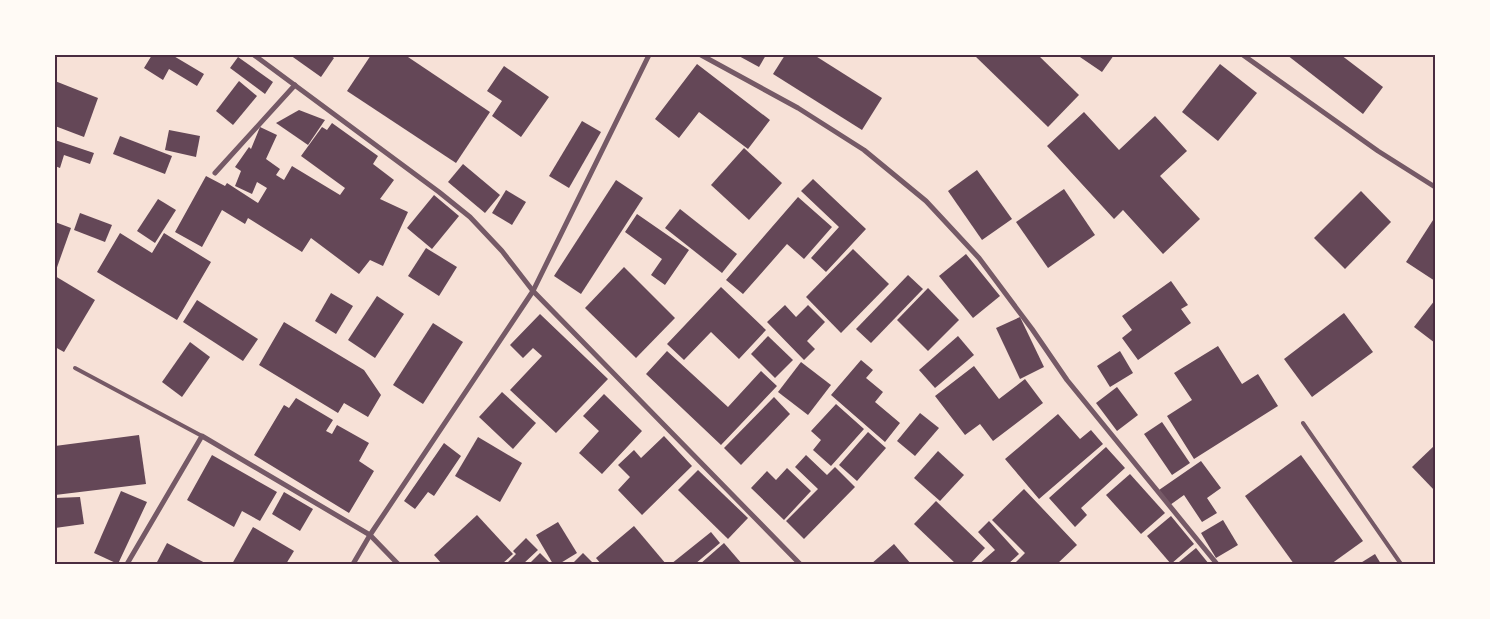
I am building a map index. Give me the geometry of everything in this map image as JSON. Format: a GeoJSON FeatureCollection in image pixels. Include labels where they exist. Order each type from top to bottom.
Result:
{"type":"FeatureCollection","features":[{"type":"Feature","properties":{"kind":"street"},"geometry":{"type":"LineString","coordinates":[[254,55],[439,192],[470,218],[502,251],[533,291],[800,564]]}},
{"type":"Feature","properties":{"kind":"street"},"geometry":{"type":"LineString","coordinates":[[353,564],[370,535],[533,291],[649,55]]}},
{"type":"Feature","properties":{"kind":"street"},"geometry":{"type":"LineString","coordinates":[[701,55],[798,108],[864,150],[926,201],[980,258],[1067,380],[1217,564]]}},
{"type":"Feature","properties":{"kind":"street"},"geometry":{"type":"LineString","coordinates":[[1243,55],[1378,151],[1435,187]]}},
{"type":"Feature","properties":{"kind":"street"},"geometry":{"type":"LineString","coordinates":[[215,173],[295,86]]}},
{"type":"Feature","properties":{"kind":"street"},"geometry":{"type":"LineString","coordinates":[[127,564],[202,436],[370,535],[398,564]]}},
{"type":"Feature","properties":{"kind":"lane"},"geometry":{"type":"LineString","coordinates":[[74,368],[202,436]]}},
{"type":"Feature","properties":{"kind":"lane"},"geometry":{"type":"LineString","coordinates":[[1303,423],[1401,564]]}},
{"type":"Feature","properties":{"kind":"building"},"geometry":{"type":"Polygon","coordinates":[[[152,55],[172,55],[204,74],[197,86],[169,69],[163,80],[144,68],[152,55]]]}},
{"type":"Feature","properties":{"kind":"building"},"geometry":{"type":"Polygon","coordinates":[[[290,55],[330,55],[334,58],[321,77],[290,55]]]}},
{"type":"Feature","properties":{"kind":"building"},"geometry":{"type":"Polygon","coordinates":[[[371,55],[405,55],[490,112],[456,163],[347,91],[371,55]]]}},
{"type":"Feature","properties":{"kind":"building"},"geometry":{"type":"Polygon","coordinates":[[[737,55],[766,55],[759,67],[737,55]]]}},
{"type":"Feature","properties":{"kind":"building"},"geometry":{"type":"Polygon","coordinates":[[[785,55],[814,55],[882,98],[862,130],[773,74],[785,55]]]}},
{"type":"Feature","properties":{"kind":"building"},"geometry":{"type":"Polygon","coordinates":[[[974,55],[1038,55],[1079,95],[1048,127],[974,55]]]}},
{"type":"Feature","properties":{"kind":"building"},"geometry":{"type":"Polygon","coordinates":[[[1077,55],[1114,55],[1102,72],[1077,55]]]}},
{"type":"Feature","properties":{"kind":"building"},"geometry":{"type":"Polygon","coordinates":[[[1287,55],[1341,55],[1383,87],[1363,114],[1287,55]]]}},
{"type":"Feature","properties":{"kind":"building"},"geometry":{"type":"Polygon","coordinates":[[[238,57],[273,82],[265,94],[230,68],[238,57]]]}},
{"type":"Feature","properties":{"kind":"building"},"geometry":{"type":"Polygon","coordinates":[[[697,64],[770,120],[748,149],[699,112],[679,138],[655,119],[697,64]]]}},
{"type":"Feature","properties":{"kind":"building"},"geometry":{"type":"Polygon","coordinates":[[[1220,64],[1257,93],[1218,141],[1182,112],[1220,64]]]}},
{"type":"Feature","properties":{"kind":"building"},"geometry":{"type":"Polygon","coordinates":[[[504,66],[549,97],[521,137],[492,116],[502,101],[487,91],[504,66]]]}},
{"type":"Feature","properties":{"kind":"building"},"geometry":{"type":"Polygon","coordinates":[[[55,81],[98,98],[84,137],[55,126],[55,81]]]}},
{"type":"Feature","properties":{"kind":"building"},"geometry":{"type":"Polygon","coordinates":[[[239,81],[257,96],[233,125],[216,111],[239,81]]]}},
{"type":"Feature","properties":{"kind":"building"},"geometry":{"type":"Polygon","coordinates":[[[299,110],[325,120],[308,145],[276,123],[299,110]]]}},
{"type":"Feature","properties":{"kind":"building"},"geometry":{"type":"Polygon","coordinates":[[[1084,112],[1119,150],[1155,116],[1187,151],[1160,176],[1200,219],[1163,254],[1123,210],[1114,219],[1047,146],[1084,112]]]}},
{"type":"Feature","properties":{"kind":"building"},"geometry":{"type":"Polygon","coordinates":[[[582,121],[601,132],[569,188],[549,176],[582,121]]]}},
{"type":"Feature","properties":{"kind":"building"},"geometry":{"type":"Polygon","coordinates":[[[332,123],[378,156],[373,164],[394,180],[380,199],[408,212],[383,266],[370,260],[359,274],[311,238],[302,252],[248,218],[245,224],[222,210],[202,247],[175,232],[206,176],[225,186],[227,183],[258,203],[267,188],[257,182],[252,194],[235,186],[241,171],[235,167],[249,147],[251,149],[260,127],[277,135],[266,159],[280,169],[276,175],[284,180],[292,166],[340,195],[345,188],[301,156],[322,127],[327,130],[332,123]]]}},
{"type":"Feature","properties":{"kind":"building"},"geometry":{"type":"Polygon","coordinates":[[[169,130],[200,136],[196,157],[165,150],[169,130]]]}},
{"type":"Feature","properties":{"kind":"building"},"geometry":{"type":"Polygon","coordinates":[[[120,136],[172,156],[165,174],[113,154],[120,136]]]}},
{"type":"Feature","properties":{"kind":"building"},"geometry":{"type":"Polygon","coordinates":[[[55,140],[94,153],[90,164],[64,155],[60,168],[55,166],[55,140]]]}},
{"type":"Feature","properties":{"kind":"building"},"geometry":{"type":"Polygon","coordinates":[[[744,148],[782,183],[749,220],[711,185],[744,148]]]}},
{"type":"Feature","properties":{"kind":"building"},"geometry":{"type":"Polygon","coordinates":[[[463,164],[500,195],[485,213],[448,182],[463,164]]]}},
{"type":"Feature","properties":{"kind":"building"},"geometry":{"type":"Polygon","coordinates":[[[977,170],[1012,219],[982,240],[948,191],[977,170]]]}},
{"type":"Feature","properties":{"kind":"building"},"geometry":{"type":"Polygon","coordinates":[[[813,179],[866,229],[826,272],[811,258],[839,227],[801,191],[813,179]]]}},
{"type":"Feature","properties":{"kind":"building"},"geometry":{"type":"Polygon","coordinates":[[[616,180],[643,198],[581,294],[554,276],[616,180]]]}},
{"type":"Feature","properties":{"kind":"building"},"geometry":{"type":"Polygon","coordinates":[[[1064,189],[1095,235],[1048,268],[1016,222],[1064,189]]]}},
{"type":"Feature","properties":{"kind":"building"},"geometry":{"type":"Polygon","coordinates":[[[506,190],[526,202],[512,225],[492,213],[506,190]]]}},
{"type":"Feature","properties":{"kind":"building"},"geometry":{"type":"Polygon","coordinates":[[[1361,191],[1391,222],[1345,269],[1314,238],[1361,191]]]}},
{"type":"Feature","properties":{"kind":"building"},"geometry":{"type":"Polygon","coordinates":[[[434,195],[459,216],[432,249],[407,228],[434,195]]]}},
{"type":"Feature","properties":{"kind":"building"},"geometry":{"type":"Polygon","coordinates":[[[798,197],[832,227],[804,259],[787,244],[743,294],[726,280],[798,197]]]}},
{"type":"Feature","properties":{"kind":"building"},"geometry":{"type":"Polygon","coordinates":[[[158,199],[176,210],[155,243],[137,231],[158,199]]]}},
{"type":"Feature","properties":{"kind":"building"},"geometry":{"type":"Polygon","coordinates":[[[680,209],[737,254],[722,273],[665,228],[680,209]]]}},
{"type":"Feature","properties":{"kind":"building"},"geometry":{"type":"Polygon","coordinates":[[[80,213],[112,225],[105,242],[74,230],[80,213]]]}},
{"type":"Feature","properties":{"kind":"building"},"geometry":{"type":"Polygon","coordinates":[[[637,214],[689,250],[665,285],[651,275],[662,259],[625,232],[637,214]]]}},
{"type":"Feature","properties":{"kind":"building"},"geometry":{"type":"Polygon","coordinates":[[[1435,217],[1435,281],[1406,262],[1435,217]]]}},
{"type":"Feature","properties":{"kind":"building"},"geometry":{"type":"Polygon","coordinates":[[[55,222],[71,228],[55,273],[55,222]]]}},
{"type":"Feature","properties":{"kind":"building"},"geometry":{"type":"Polygon","coordinates":[[[120,233],[152,253],[164,233],[211,262],[177,320],[97,272],[120,233]]]}},
{"type":"Feature","properties":{"kind":"building"},"geometry":{"type":"Polygon","coordinates":[[[426,248],[457,267],[439,296],[408,276],[426,248]]]}},
{"type":"Feature","properties":{"kind":"building"},"geometry":{"type":"Polygon","coordinates":[[[853,249],[889,284],[841,333],[806,297],[853,249]]]}},
{"type":"Feature","properties":{"kind":"building"},"geometry":{"type":"Polygon","coordinates":[[[966,254],[1000,296],[973,318],[939,276],[966,254]]]}},
{"type":"Feature","properties":{"kind":"building"},"geometry":{"type":"Polygon","coordinates":[[[624,267],[675,318],[636,358],[585,308],[624,267]]]}},
{"type":"Feature","properties":{"kind":"building"},"geometry":{"type":"Polygon","coordinates":[[[908,275],[923,289],[871,343],[856,329],[908,275]]]}},
{"type":"Feature","properties":{"kind":"building"},"geometry":{"type":"Polygon","coordinates":[[[55,276],[95,300],[64,352],[55,347],[55,276]]]}},
{"type":"Feature","properties":{"kind":"building"},"geometry":{"type":"Polygon","coordinates":[[[1171,281],[1188,305],[1181,309],[1191,323],[1138,360],[1122,338],[1132,330],[1122,316],[1171,281]]]}},
{"type":"Feature","properties":{"kind":"building"},"geometry":{"type":"Polygon","coordinates":[[[721,287],[766,330],[739,359],[711,332],[684,360],[667,344],[721,287]]]}},
{"type":"Feature","properties":{"kind":"building"},"geometry":{"type":"Polygon","coordinates":[[[928,288],[959,320],[928,351],[897,320],[928,288]]]}},
{"type":"Feature","properties":{"kind":"building"},"geometry":{"type":"Polygon","coordinates":[[[331,293],[353,306],[336,334],[315,321],[331,293]]]}},
{"type":"Feature","properties":{"kind":"building"},"geometry":{"type":"Polygon","coordinates":[[[377,296],[404,314],[375,358],[348,340],[377,296]]]}},
{"type":"Feature","properties":{"kind":"building"},"geometry":{"type":"Polygon","coordinates":[[[197,300],[258,339],[243,361],[183,322],[197,300]]]}},
{"type":"Feature","properties":{"kind":"building"},"geometry":{"type":"Polygon","coordinates":[[[1435,300],[1435,343],[1414,327],[1435,300]]]}},
{"type":"Feature","properties":{"kind":"building"},"geometry":{"type":"Polygon","coordinates":[[[785,305],[796,317],[808,305],[825,322],[807,341],[815,349],[804,360],[767,322],[785,305]]]}},
{"type":"Feature","properties":{"kind":"building"},"geometry":{"type":"Polygon","coordinates":[[[1344,313],[1373,352],[1312,397],[1284,359],[1344,313]]]}},
{"type":"Feature","properties":{"kind":"building"},"geometry":{"type":"Polygon","coordinates":[[[540,314],[608,379],[556,433],[510,390],[542,356],[533,348],[523,358],[510,345],[540,314]]]}},
{"type":"Feature","properties":{"kind":"building"},"geometry":{"type":"Polygon","coordinates":[[[1020,317],[1044,367],[1020,379],[996,328],[1020,317]]]}},
{"type":"Feature","properties":{"kind":"building"},"geometry":{"type":"Polygon","coordinates":[[[284,322],[364,370],[381,395],[368,417],[344,403],[338,413],[259,365],[284,322]]]}},
{"type":"Feature","properties":{"kind":"building"},"geometry":{"type":"Polygon","coordinates":[[[433,323],[463,342],[423,404],[393,385],[433,323]]]}},
{"type":"Feature","properties":{"kind":"building"},"geometry":{"type":"Polygon","coordinates":[[[768,336],[793,360],[775,378],[751,354],[768,336]]]}},
{"type":"Feature","properties":{"kind":"building"},"geometry":{"type":"Polygon","coordinates":[[[958,336],[974,355],[935,388],[919,370],[958,336]]]}},
{"type":"Feature","properties":{"kind":"building"},"geometry":{"type":"Polygon","coordinates":[[[190,342],[210,357],[182,397],[162,382],[190,342]]]}},
{"type":"Feature","properties":{"kind":"building"},"geometry":{"type":"Polygon","coordinates":[[[1218,346],[1242,384],[1258,374],[1278,406],[1194,459],[1167,416],[1192,400],[1174,373],[1218,346]]]}},
{"type":"Feature","properties":{"kind":"building"},"geometry":{"type":"Polygon","coordinates":[[[667,351],[728,407],[761,371],[777,386],[721,445],[646,374],[667,351]]]}},
{"type":"Feature","properties":{"kind":"building"},"geometry":{"type":"Polygon","coordinates":[[[1120,351],[1133,373],[1110,387],[1097,366],[1120,351]]]}},
{"type":"Feature","properties":{"kind":"building"},"geometry":{"type":"Polygon","coordinates":[[[861,360],[873,370],[866,378],[883,392],[875,402],[900,423],[885,442],[831,395],[861,360]]]}},
{"type":"Feature","properties":{"kind":"building"},"geometry":{"type":"Polygon","coordinates":[[[801,362],[831,385],[808,415],[778,392],[801,362]]]}},
{"type":"Feature","properties":{"kind":"building"},"geometry":{"type":"Polygon","coordinates":[[[974,366],[999,399],[1025,379],[1043,403],[993,441],[980,424],[965,435],[935,396],[974,366]]]}},
{"type":"Feature","properties":{"kind":"building"},"geometry":{"type":"Polygon","coordinates":[[[1117,387],[1138,415],[1117,431],[1096,403],[1117,387]]]}},
{"type":"Feature","properties":{"kind":"building"},"geometry":{"type":"Polygon","coordinates":[[[502,392],[536,423],[513,449],[479,417],[502,392]]]}},
{"type":"Feature","properties":{"kind":"building"},"geometry":{"type":"Polygon","coordinates":[[[604,394],[642,431],[602,474],[579,453],[599,431],[583,416],[604,394]]]}},
{"type":"Feature","properties":{"kind":"building"},"geometry":{"type":"Polygon","coordinates":[[[774,397],[790,414],[741,465],[724,448],[774,397]]]}},
{"type":"Feature","properties":{"kind":"building"},"geometry":{"type":"Polygon","coordinates":[[[296,398],[333,420],[326,431],[332,434],[337,425],[369,443],[359,461],[374,471],[349,513],[254,455],[284,405],[289,408],[296,398]]]}},
{"type":"Feature","properties":{"kind":"building"},"geometry":{"type":"Polygon","coordinates":[[[836,404],[864,429],[831,466],[813,450],[821,440],[811,431],[836,404]]]}},
{"type":"Feature","properties":{"kind":"building"},"geometry":{"type":"Polygon","coordinates":[[[920,413],[939,428],[915,456],[897,441],[920,413]]]}},
{"type":"Feature","properties":{"kind":"building"},"geometry":{"type":"Polygon","coordinates":[[[1058,414],[1080,439],[1091,430],[1103,444],[1039,499],[1005,459],[1058,414]]]}},
{"type":"Feature","properties":{"kind":"building"},"geometry":{"type":"Polygon","coordinates":[[[1162,422],[1190,463],[1172,475],[1144,434],[1162,422]]]}},
{"type":"Feature","properties":{"kind":"building"},"geometry":{"type":"Polygon","coordinates":[[[868,432],[886,448],[857,481],[839,465],[868,432]]]}},
{"type":"Feature","properties":{"kind":"building"},"geometry":{"type":"Polygon","coordinates":[[[139,435],[146,484],[55,495],[55,446],[139,435]]]}},
{"type":"Feature","properties":{"kind":"building"},"geometry":{"type":"Polygon","coordinates":[[[664,436],[692,466],[642,515],[618,490],[630,477],[618,465],[634,450],[641,458],[664,436]]]}},
{"type":"Feature","properties":{"kind":"building"},"geometry":{"type":"Polygon","coordinates":[[[478,437],[522,463],[500,502],[455,476],[478,437]]]}},
{"type":"Feature","properties":{"kind":"building"},"geometry":{"type":"Polygon","coordinates":[[[444,443],[461,456],[434,496],[428,492],[415,509],[404,501],[444,443]]]}},
{"type":"Feature","properties":{"kind":"building"},"geometry":{"type":"Polygon","coordinates":[[[1435,445],[1435,491],[1412,467],[1435,445]]]}},
{"type":"Feature","properties":{"kind":"building"},"geometry":{"type":"Polygon","coordinates":[[[1106,447],[1125,468],[1081,508],[1087,515],[1075,527],[1049,498],[1106,447]]]}},
{"type":"Feature","properties":{"kind":"building"},"geometry":{"type":"Polygon","coordinates":[[[938,451],[964,475],[940,501],[914,478],[938,451]]]}},
{"type":"Feature","properties":{"kind":"building"},"geometry":{"type":"Polygon","coordinates":[[[212,455],[277,492],[260,521],[242,511],[234,527],[187,500],[212,455]]]}},
{"type":"Feature","properties":{"kind":"building"},"geometry":{"type":"Polygon","coordinates":[[[806,455],[827,475],[835,467],[855,487],[804,539],[786,521],[818,489],[795,467],[806,455]]]}},
{"type":"Feature","properties":{"kind":"building"},"geometry":{"type":"Polygon","coordinates":[[[1301,455],[1363,541],[1331,564],[1294,564],[1245,496],[1301,455]]]}},
{"type":"Feature","properties":{"kind":"building"},"geometry":{"type":"Polygon","coordinates":[[[1201,461],[1221,488],[1207,498],[1217,513],[1202,522],[1184,495],[1170,505],[1159,490],[1201,461]]]}},
{"type":"Feature","properties":{"kind":"building"},"geometry":{"type":"Polygon","coordinates":[[[787,468],[811,491],[784,520],[751,488],[767,471],[776,480],[787,468]]]}},
{"type":"Feature","properties":{"kind":"building"},"geometry":{"type":"Polygon","coordinates":[[[698,470],[748,518],[728,539],[678,490],[698,470]]]}},
{"type":"Feature","properties":{"kind":"building"},"geometry":{"type":"Polygon","coordinates":[[[1130,474],[1165,513],[1141,534],[1106,495],[1130,474]]]}},
{"type":"Feature","properties":{"kind":"building"},"geometry":{"type":"Polygon","coordinates":[[[1024,489],[1077,545],[1057,564],[1017,564],[1016,562],[1025,553],[992,520],[1024,489]]]}},
{"type":"Feature","properties":{"kind":"building"},"geometry":{"type":"Polygon","coordinates":[[[121,491],[147,502],[118,564],[94,553],[121,491]]]}},
{"type":"Feature","properties":{"kind":"building"},"geometry":{"type":"Polygon","coordinates":[[[284,492],[313,509],[300,531],[272,514],[284,492]]]}},
{"type":"Feature","properties":{"kind":"building"},"geometry":{"type":"Polygon","coordinates":[[[80,497],[84,524],[55,528],[55,498],[80,497]]]}},
{"type":"Feature","properties":{"kind":"building"},"geometry":{"type":"Polygon","coordinates":[[[936,501],[985,548],[970,564],[956,564],[914,524],[936,501]]]}},
{"type":"Feature","properties":{"kind":"building"},"geometry":{"type":"Polygon","coordinates":[[[477,515],[513,554],[502,564],[442,564],[434,555],[477,515]]]}},
{"type":"Feature","properties":{"kind":"building"},"geometry":{"type":"Polygon","coordinates":[[[1171,516],[1194,544],[1171,564],[1147,536],[1171,516]]]}},
{"type":"Feature","properties":{"kind":"building"},"geometry":{"type":"Polygon","coordinates":[[[1223,520],[1238,545],[1216,558],[1201,533],[1223,520]]]}},
{"type":"Feature","properties":{"kind":"building"},"geometry":{"type":"Polygon","coordinates":[[[989,521],[1019,554],[1008,564],[979,564],[995,550],[978,532],[989,521]]]}},
{"type":"Feature","properties":{"kind":"building"},"geometry":{"type":"Polygon","coordinates":[[[558,522],[577,553],[559,564],[553,564],[536,535],[558,522]]]}},
{"type":"Feature","properties":{"kind":"building"},"geometry":{"type":"Polygon","coordinates":[[[634,526],[666,564],[601,564],[596,558],[634,526]]]}},
{"type":"Feature","properties":{"kind":"building"},"geometry":{"type":"Polygon","coordinates":[[[253,527],[294,551],[286,564],[232,564],[253,527]]]}},
{"type":"Feature","properties":{"kind":"building"},"geometry":{"type":"Polygon","coordinates":[[[711,532],[720,543],[695,564],[671,564],[711,532]]]}},
{"type":"Feature","properties":{"kind":"building"},"geometry":{"type":"Polygon","coordinates":[[[526,538],[538,550],[523,564],[506,564],[516,554],[513,551],[526,538]]]}},
{"type":"Feature","properties":{"kind":"building"},"geometry":{"type":"Polygon","coordinates":[[[167,543],[207,564],[156,564],[167,543]]]}},
{"type":"Feature","properties":{"kind":"building"},"geometry":{"type":"Polygon","coordinates":[[[724,543],[742,564],[700,564],[724,543]]]}},
{"type":"Feature","properties":{"kind":"building"},"geometry":{"type":"Polygon","coordinates":[[[894,544],[911,564],[871,564],[894,544]]]}},
{"type":"Feature","properties":{"kind":"building"},"geometry":{"type":"Polygon","coordinates":[[[1196,548],[1209,564],[1181,564],[1179,562],[1196,548]]]}},
{"type":"Feature","properties":{"kind":"building"},"geometry":{"type":"Polygon","coordinates":[[[540,553],[551,564],[529,564],[540,553]]]}},
{"type":"Feature","properties":{"kind":"building"},"geometry":{"type":"Polygon","coordinates":[[[583,553],[594,564],[572,564],[583,553]]]}},
{"type":"Feature","properties":{"kind":"building"},"geometry":{"type":"Polygon","coordinates":[[[1375,554],[1381,564],[1359,564],[1375,554]]]}}]}
